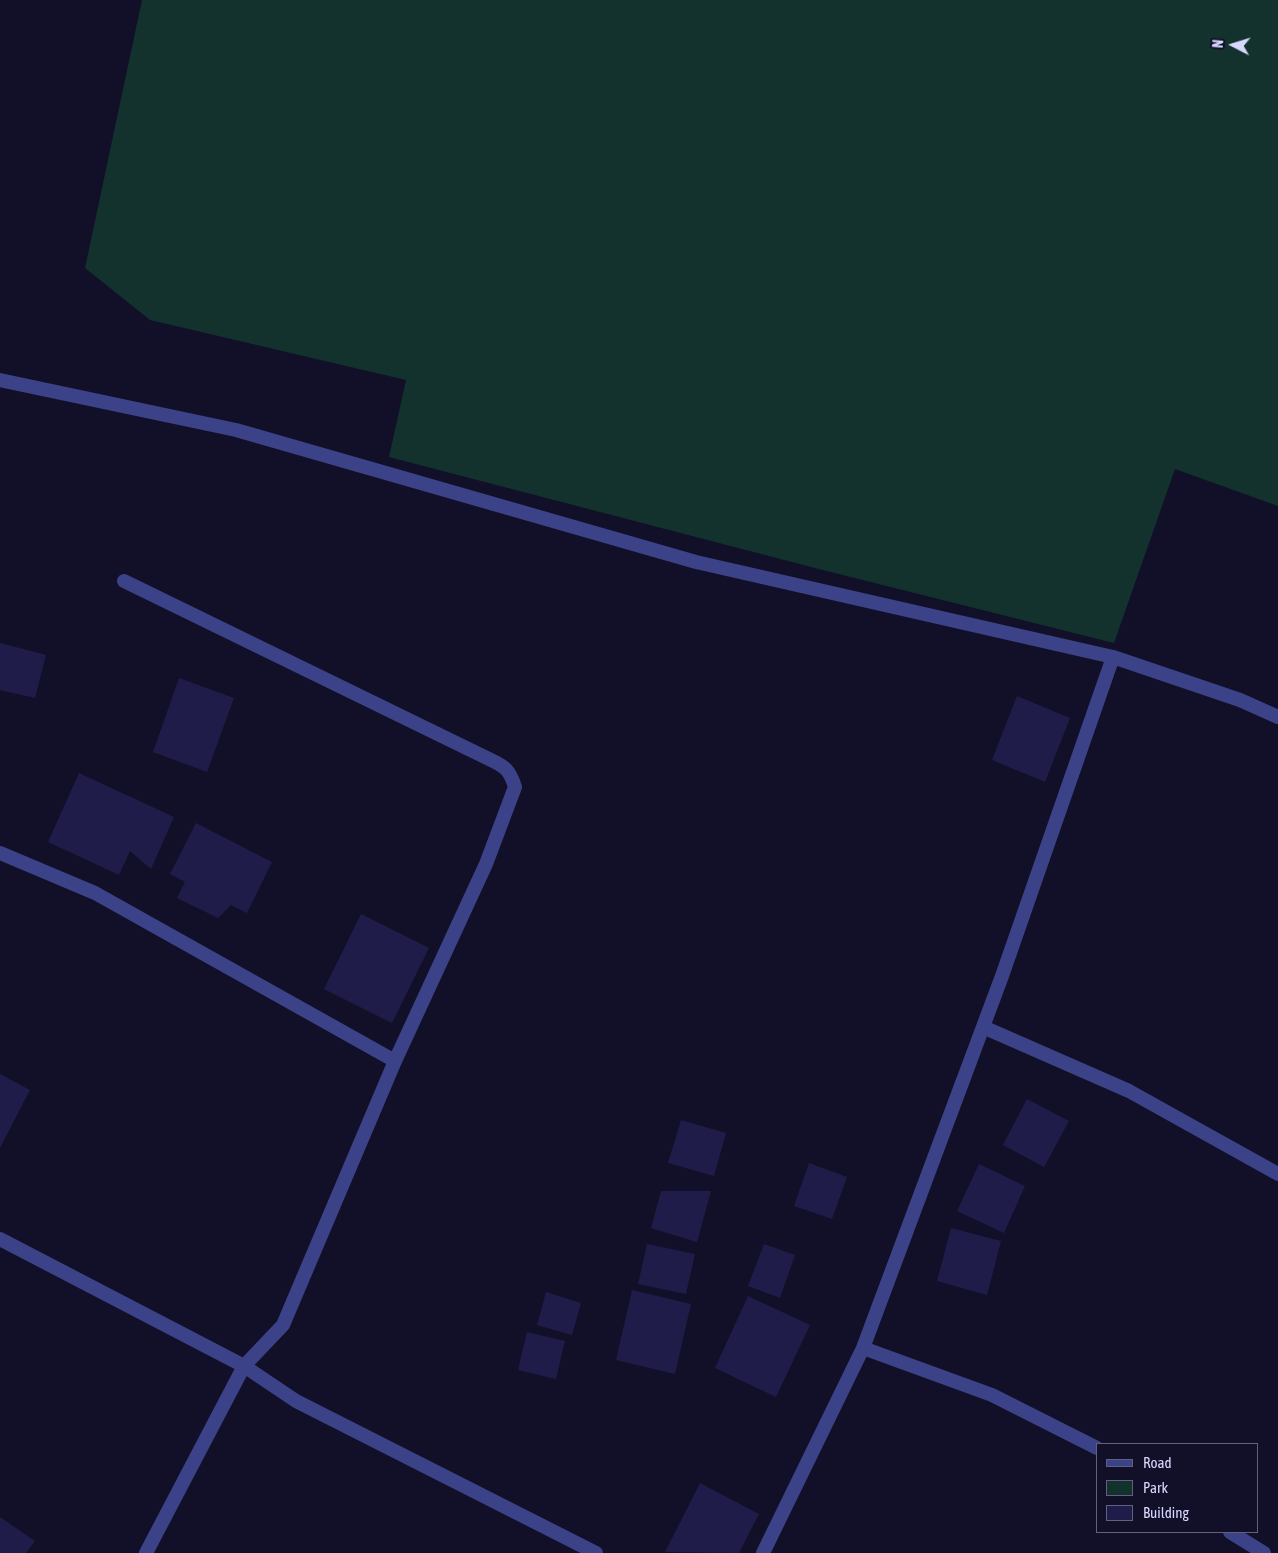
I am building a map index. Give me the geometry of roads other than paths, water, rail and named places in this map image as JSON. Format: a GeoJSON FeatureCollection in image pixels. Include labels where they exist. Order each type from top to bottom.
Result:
{"type":"FeatureCollection","features":[{"type":"Feature","properties":{"kind":"street"},"geometry":{"type":"LineString","coordinates":[[0,380],[236,430],[696,562],[1114,656],[1240,700],[1278,717]]}},
{"type":"Feature","properties":{"kind":"street"},"geometry":{"type":"LineString","coordinates":[[124,581],[503,766],[511,775],[515,787],[486,864],[395,1061],[283,1325],[244,1366],[146,1553]]}},
{"type":"Feature","properties":{"kind":"street"},"geometry":{"type":"LineString","coordinates":[[763,1553],[863,1348],[1006,967],[1114,656]]}},
{"type":"Feature","properties":{"kind":"street"},"geometry":{"type":"LineString","coordinates":[[0,853],[94,893],[395,1061]]}},
{"type":"Feature","properties":{"kind":"street"},"geometry":{"type":"LineString","coordinates":[[982,1028],[1129,1091],[1278,1174]]}},
{"type":"Feature","properties":{"kind":"street"},"geometry":{"type":"LineString","coordinates":[[0,1239],[244,1366],[296,1401],[596,1553]]}},
{"type":"Feature","properties":{"kind":"street"},"geometry":{"type":"LineString","coordinates":[[863,1348],[992,1396],[1096,1448]]}},
{"type":"Feature","properties":{"kind":"street"},"geometry":{"type":"LineString","coordinates":[[1232,1533],[1264,1553]]}}]}
